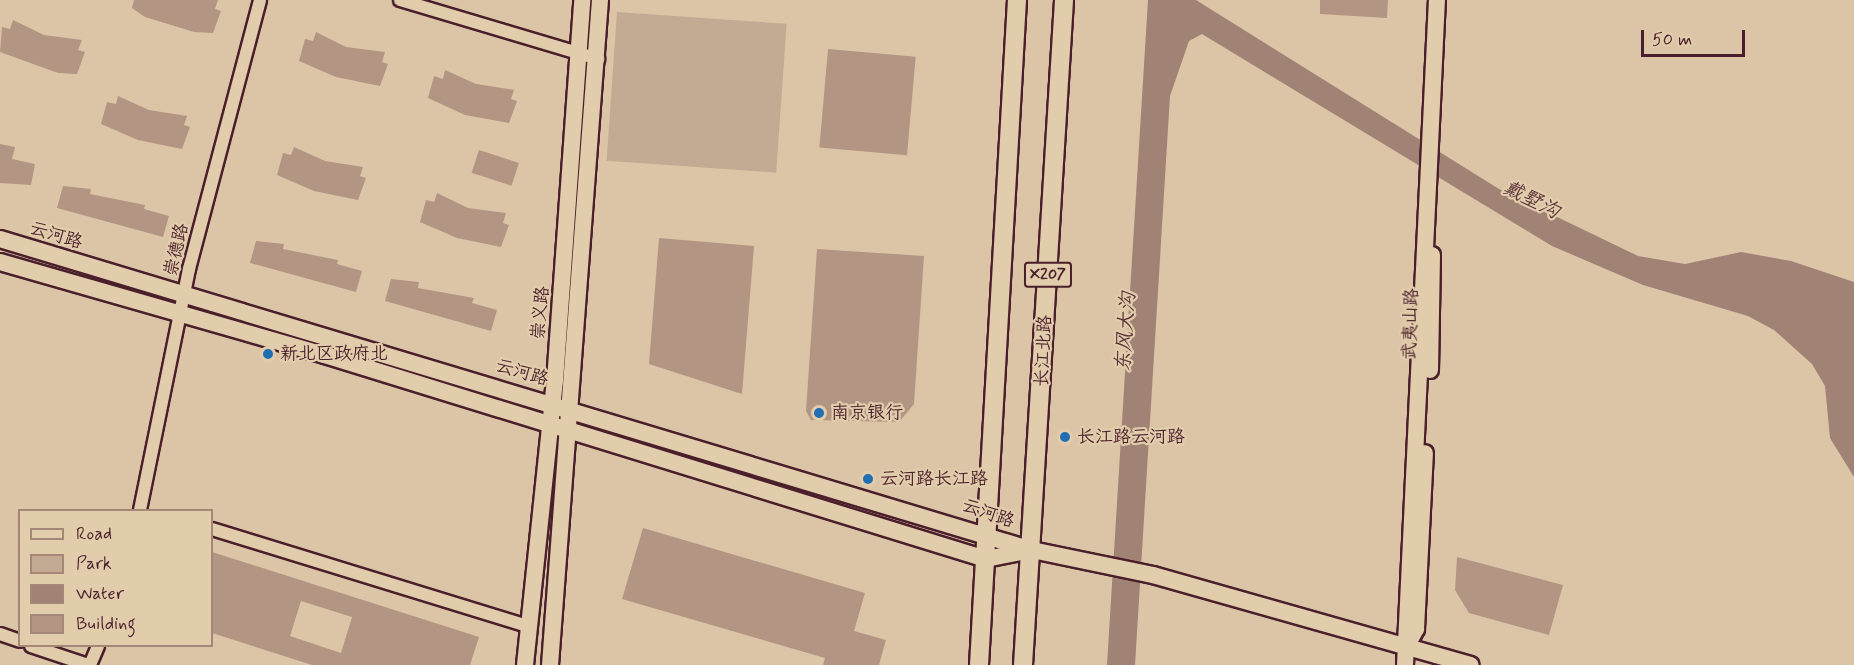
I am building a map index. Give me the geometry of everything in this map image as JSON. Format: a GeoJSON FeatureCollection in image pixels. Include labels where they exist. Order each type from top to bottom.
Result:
{"type":"FeatureCollection","features":[{"type":"Feature","properties":{"kind":"main road","name":"X207"},"geometry":{"type":"LineString","coordinates":[[979,665],[1017,0]]}},
{"type":"Feature","properties":{"kind":"main road","name":"长江北路"},"geometry":{"type":"LineString","coordinates":[[1023,665],[1032,550],[1064,0]]}},
{"type":"Feature","properties":{"kind":"street","name":"崇德路"},"geometry":{"type":"LineString","coordinates":[[144,509],[185,297],[260,0]]}},
{"type":"Feature","properties":{"kind":"street"},"geometry":{"type":"LineString","coordinates":[[400,0],[598,59]]}},
{"type":"Feature","properties":{"kind":"street","name":"崇义路"},"geometry":{"type":"LineString","coordinates":[[525,665],[527,626],[552,401],[580,53],[582,0]]}},
{"type":"Feature","properties":{"kind":"street","name":"崇义路"},"geometry":{"type":"LineString","coordinates":[[550,665],[598,59],[600,0]]}},
{"type":"Feature","properties":{"kind":"street","name":"武夷山路"},"geometry":{"type":"LineString","coordinates":[[1434,142],[1437,0]]}},
{"type":"Feature","properties":{"kind":"street","name":"武夷山路"},"geometry":{"type":"LineString","coordinates":[[1405,665],[1406,647],[1417,617],[1430,181],[1448,0]]}},
{"type":"Feature","properties":{"kind":"street","name":"云河路"},"geometry":{"type":"LineString","coordinates":[[0,239],[185,297],[552,401],[988,534],[1032,550],[1100,562],[1153,575],[1470,665]]}},
{"type":"Feature","properties":{"kind":"street","name":"云河路"},"geometry":{"type":"LineString","coordinates":[[0,262],[549,424],[986,559],[1032,550]]}},
{"type":"Feature","properties":{"kind":"street"},"geometry":{"type":"LineString","coordinates":[[213,529],[527,626]]}},
{"type":"Feature","properties":{"kind":"street"},"geometry":{"type":"LineString","coordinates":[[0,634],[18,640]]}},
{"type":"Feature","properties":{"kind":"street"},"geometry":{"type":"LineString","coordinates":[[37,647],[89,665],[97,647]]}},
{"type":"Feature","properties":{"kind":"green space"},"geometry":{"type":"Polygon","coordinates":[[[617,12],[787,24],[776,172],[607,161],[617,12]]]}},
{"type":"Feature","properties":{"kind":"water"},"geometry":{"type":"Polygon","coordinates":[[[1148,0],[1196,0],[1499,189],[1638,256],[1685,264],[1741,252],[1791,261],[1854,282],[1854,477],[1830,438],[1825,386],[1812,364],[1774,330],[1748,316],[1643,285],[1552,246],[1202,34],[1189,41],[1170,96],[1135,665],[1107,665],[1148,0]]]}},
{"type":"Feature","properties":{"kind":"building"},"geometry":{"type":"Polygon","coordinates":[[[134,0],[218,0],[215,9],[221,11],[213,33],[194,32],[145,17],[132,8],[134,0]]]}},
{"type":"Feature","properties":{"kind":"building"},"geometry":{"type":"Polygon","coordinates":[[[1320,0],[1388,0],[1387,18],[1320,14],[1320,0]]]}},
{"type":"Feature","properties":{"kind":"building"},"geometry":{"type":"Polygon","coordinates":[[[13,20],[44,35],[82,40],[78,50],[85,52],[77,74],[58,73],[0,52],[2,27],[10,29],[13,20]]]}},
{"type":"Feature","properties":{"kind":"building"},"geometry":{"type":"Polygon","coordinates":[[[316,32],[346,47],[385,52],[382,62],[388,64],[380,86],[336,77],[299,61],[305,39],[313,41],[316,32]]]}},
{"type":"Feature","properties":{"kind":"building"},"geometry":{"type":"Polygon","coordinates":[[[828,49],[916,57],[907,155],[819,148],[828,49]]]}},
{"type":"Feature","properties":{"kind":"building"},"geometry":{"type":"Polygon","coordinates":[[[445,70],[476,84],[514,90],[511,99],[517,101],[509,123],[465,115],[428,98],[434,76],[443,79],[445,70]]]}},
{"type":"Feature","properties":{"kind":"building"},"geometry":{"type":"Polygon","coordinates":[[[118,96],[149,110],[187,116],[184,125],[190,127],[182,149],[138,140],[101,124],[107,102],[116,104],[118,96]]]}},
{"type":"Feature","properties":{"kind":"building"},"geometry":{"type":"Polygon","coordinates":[[[0,144],[15,147],[12,159],[35,164],[31,185],[0,183],[0,144]]]}},
{"type":"Feature","properties":{"kind":"building"},"geometry":{"type":"Polygon","coordinates":[[[294,147],[325,161],[363,167],[360,176],[366,178],[358,200],[314,191],[277,175],[283,153],[291,155],[294,147]]]}},
{"type":"Feature","properties":{"kind":"building"},"geometry":{"type":"Polygon","coordinates":[[[479,150],[519,163],[512,186],[472,173],[479,150]]]}},
{"type":"Feature","properties":{"kind":"building"},"geometry":{"type":"Polygon","coordinates":[[[63,186],[91,189],[90,194],[145,205],[144,209],[169,216],[163,237],[57,208],[63,186]]]}},
{"type":"Feature","properties":{"kind":"building"},"geometry":{"type":"Polygon","coordinates":[[[437,193],[468,208],[506,213],[503,223],[509,225],[501,247],[457,238],[420,222],[426,200],[434,202],[437,193]]]}},
{"type":"Feature","properties":{"kind":"building"},"geometry":{"type":"Polygon","coordinates":[[[659,238],[754,246],[742,394],[649,364],[659,238]]]}},
{"type":"Feature","properties":{"kind":"building"},"geometry":{"type":"Polygon","coordinates":[[[256,241],[284,244],[283,249],[338,260],[337,264],[362,271],[356,292],[250,263],[256,241]]]}},
{"type":"Feature","properties":{"kind":"building"},"geometry":{"type":"Polygon","coordinates":[[[817,249],[924,256],[914,404],[899,422],[811,420],[806,411],[817,249]]]}},
{"type":"Feature","properties":{"kind":"building"},"geometry":{"type":"Polygon","coordinates":[[[391,279],[419,282],[418,288],[474,298],[472,303],[497,310],[491,331],[385,301],[391,279]]]}},
{"type":"Feature","properties":{"kind":"building"},"geometry":{"type":"Polygon","coordinates":[[[643,528],[865,593],[854,631],[886,640],[879,665],[823,665],[825,658],[622,599],[643,528]]]}},
{"type":"Feature","properties":{"kind":"building"},"geometry":{"type":"Polygon","coordinates":[[[213,552],[479,637],[470,665],[312,665],[213,633],[213,552]],[[301,601],[290,636],[341,653],[352,617],[301,601]]]}},
{"type":"Feature","properties":{"kind":"building"},"geometry":{"type":"Polygon","coordinates":[[[1457,557],[1563,585],[1549,635],[1469,613],[1455,590],[1457,557]]]}},
{"type":"Feature","properties":{"kind":"place","name":"新北区政府北"},"geometry":{"type":"Point","coordinates":[268,354]}},
{"type":"Feature","properties":{"kind":"place","name":"南京银行"},"geometry":{"type":"Point","coordinates":[819,413]}},
{"type":"Feature","properties":{"kind":"place","name":"长江路云河路"},"geometry":{"type":"Point","coordinates":[1065,437]}},
{"type":"Feature","properties":{"kind":"place","name":"云河路长江路"},"geometry":{"type":"Point","coordinates":[868,479]}},
{"type":"Feature","properties":{"kind":"water label","name":"戴墅沟"},"geometry":{"type":"Point","coordinates":[1531,200]}},
{"type":"Feature","properties":{"kind":"water label","name":"东风大沟"},"geometry":{"type":"Point","coordinates":[1126,332]}}]}
